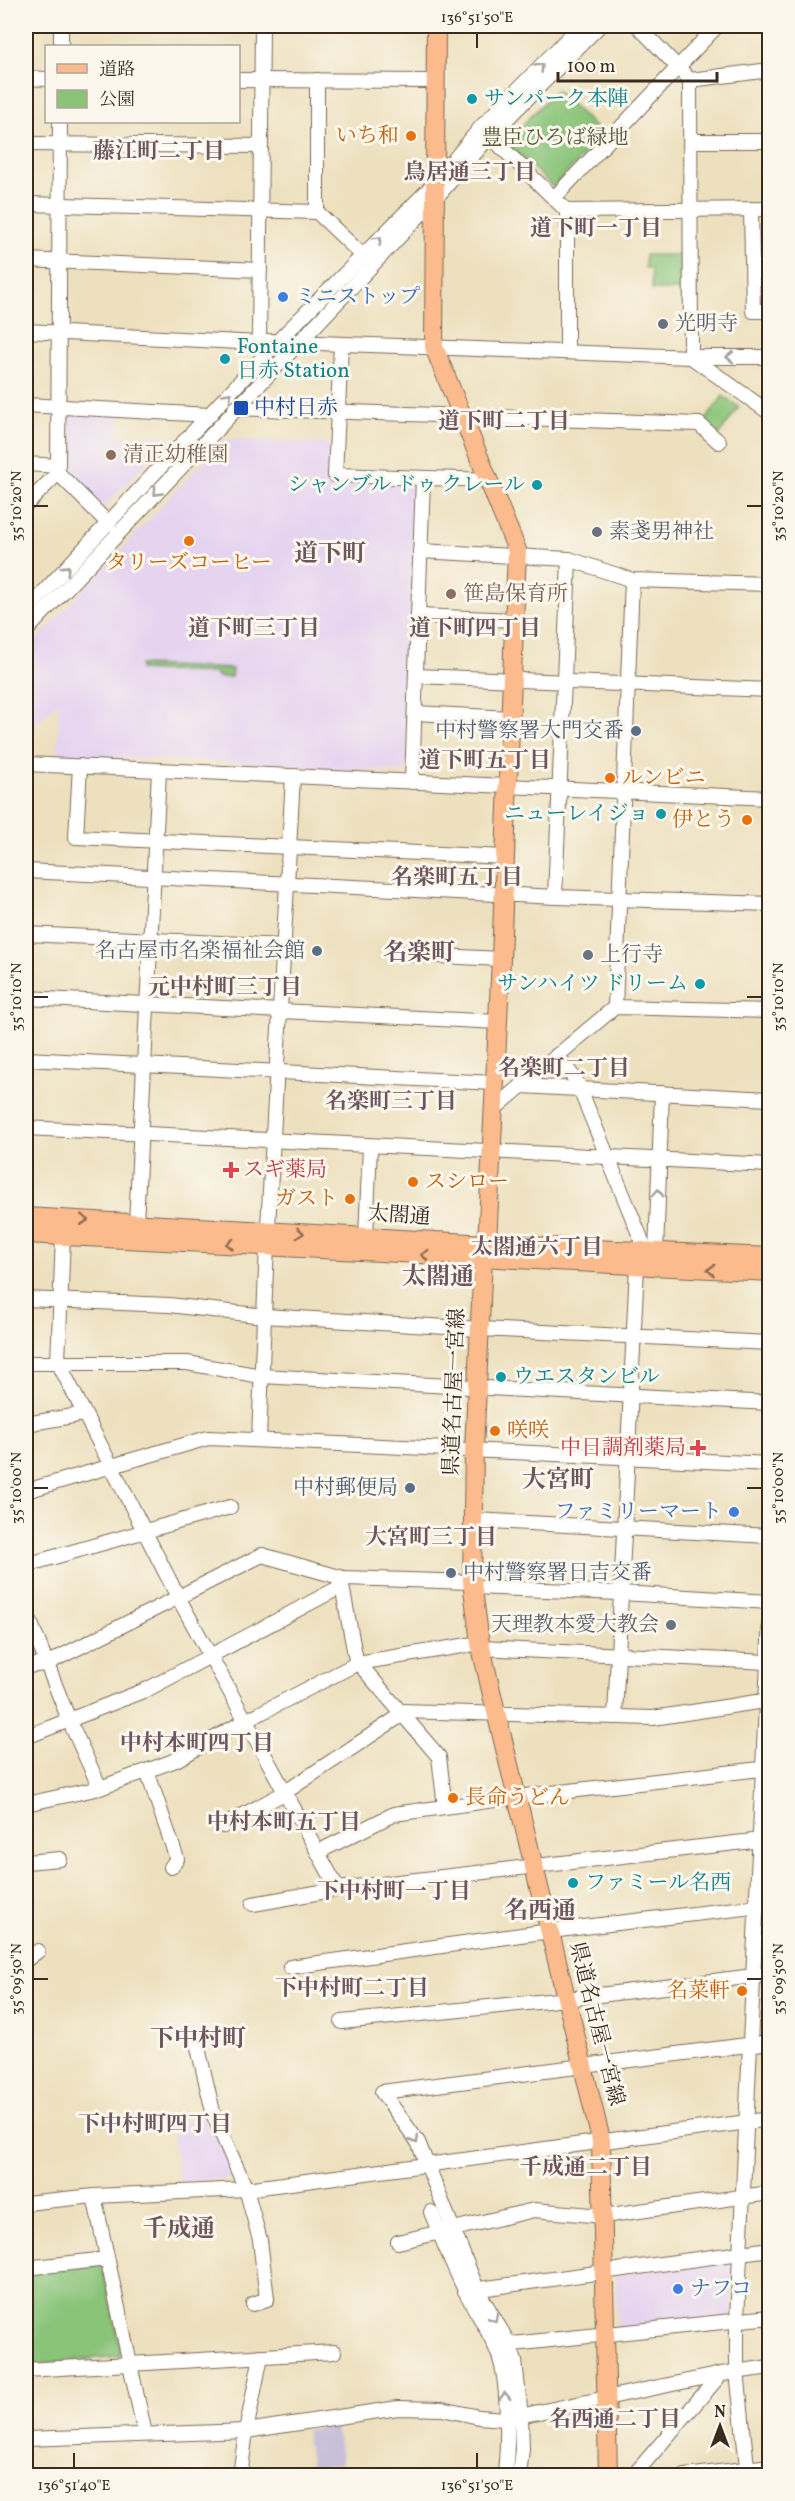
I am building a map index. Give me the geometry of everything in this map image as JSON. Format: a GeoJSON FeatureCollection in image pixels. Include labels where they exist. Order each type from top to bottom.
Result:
{"type":"FeatureCollection","features":[{"type":"Feature","properties":{"kind":"main road","name":"県道名古屋一宮線"},"geometry":{"type":"LineString","coordinates":[[436,26],[435,347],[517,550],[498,1022],[474,1450],[472,1585],[481,1646],[496,1712],[601,2140],[608,2475]]}},
{"type":"Feature","properties":{"kind":"main road","name":"太閤通"},"geometry":{"type":"LineString","coordinates":[[26,1217],[136,1223],[267,1238],[485,1251],[770,1257]]}},
{"type":"Feature","properties":{"kind":"main road","name":"太閤通"},"geometry":{"type":"LineString","coordinates":[[26,1234],[267,1238],[366,1236],[485,1251]]}},
{"type":"Feature","properties":{"kind":"main road","name":"太閤通"},"geometry":{"type":"LineString","coordinates":[[646,1256],[770,1272]]}},
{"type":"Feature","properties":{"kind":"street"},"geometry":{"type":"LineString","coordinates":[[61,26],[61,45]]}},
{"type":"Feature","properties":{"kind":"street"},"geometry":{"type":"LineString","coordinates":[[259,342],[262,26]]}},
{"type":"Feature","properties":{"kind":"street"},"geometry":{"type":"LineString","coordinates":[[26,611],[278,341],[362,255],[435,191],[481,127],[580,26]]}},
{"type":"Feature","properties":{"kind":"street"},"geometry":{"type":"LineString","coordinates":[[26,631],[298,343],[435,191],[599,26]]}},
{"type":"Feature","properties":{"kind":"street"},"geometry":{"type":"LineString","coordinates":[[638,26],[690,80],[691,357]]}},
{"type":"Feature","properties":{"kind":"street"},"geometry":{"type":"LineString","coordinates":[[554,198],[717,26]]}},
{"type":"Feature","properties":{"kind":"street"},"geometry":{"type":"LineString","coordinates":[[690,80],[770,70]]}},
{"type":"Feature","properties":{"kind":"street"},"geometry":{"type":"LineString","coordinates":[[26,78],[45,78]]}},
{"type":"Feature","properties":{"kind":"street"},"geometry":{"type":"LineString","coordinates":[[240,80],[435,81]]}},
{"type":"Feature","properties":{"kind":"street"},"geometry":{"type":"LineString","coordinates":[[317,80],[317,212]]}},
{"type":"Feature","properties":{"kind":"street"},"geometry":{"type":"LineString","coordinates":[[26,505],[58,469],[60,123]]}},
{"type":"Feature","properties":{"kind":"street"},"geometry":{"type":"LineString","coordinates":[[490,136],[567,211],[567,352]]}},
{"type":"Feature","properties":{"kind":"street"},"geometry":{"type":"LineString","coordinates":[[691,141],[770,141]]}},
{"type":"Feature","properties":{"kind":"street"},"geometry":{"type":"LineString","coordinates":[[26,144],[261,146]]}},
{"type":"Feature","properties":{"kind":"street"},"geometry":{"type":"LineString","coordinates":[[26,204],[317,212],[362,255]]}},
{"type":"Feature","properties":{"kind":"street"},"geometry":{"type":"LineString","coordinates":[[751,209],[753,311],[770,311]]}},
{"type":"Feature","properties":{"kind":"street"},"geometry":{"type":"LineString","coordinates":[[567,211],[770,209]]}},
{"type":"Feature","properties":{"kind":"street"},"geometry":{"type":"LineString","coordinates":[[26,260],[260,270]]}},
{"type":"Feature","properties":{"kind":"street"},"geometry":{"type":"LineString","coordinates":[[26,331],[341,345],[691,357],[770,357]]}},
{"type":"Feature","properties":{"kind":"street"},"geometry":{"type":"LineString","coordinates":[[341,345],[335,475],[490,480]]}},
{"type":"Feature","properties":{"kind":"street"},"geometry":{"type":"LineString","coordinates":[[691,357],[770,413]]}},
{"type":"Feature","properties":{"kind":"street"},"geometry":{"type":"LineString","coordinates":[[26,405],[210,415]]}},
{"type":"Feature","properties":{"kind":"street"},"geometry":{"type":"LineString","coordinates":[[235,408],[699,424],[719,442]]}},
{"type":"Feature","properties":{"kind":"street"},"geometry":{"type":"LineString","coordinates":[[26,464],[58,469],[109,524]]}},
{"type":"Feature","properties":{"kind":"street"},"geometry":{"type":"LineString","coordinates":[[412,782],[423,478]]}},
{"type":"Feature","properties":{"kind":"street"},"geometry":{"type":"LineString","coordinates":[[420,551],[569,559],[632,580],[770,584]]}},
{"type":"Feature","properties":{"kind":"street"},"geometry":{"type":"LineString","coordinates":[[555,897],[569,559]]}},
{"type":"Feature","properties":{"kind":"street"},"geometry":{"type":"LineString","coordinates":[[615,1006],[632,580]]}},
{"type":"Feature","properties":{"kind":"street"},"geometry":{"type":"LineString","coordinates":[[419,616],[515,620]]}},
{"type":"Feature","properties":{"kind":"street"},"geometry":{"type":"LineString","coordinates":[[416,676],[770,690]]}},
{"type":"Feature","properties":{"kind":"street"},"geometry":{"type":"LineString","coordinates":[[415,714],[511,718]]}},
{"type":"Feature","properties":{"kind":"street"},"geometry":{"type":"LineString","coordinates":[[26,764],[770,798]]}},
{"type":"Feature","properties":{"kind":"street"},"geometry":{"type":"LineString","coordinates":[[80,766],[76,837],[505,857]]}},
{"type":"Feature","properties":{"kind":"street"},"geometry":{"type":"LineString","coordinates":[[136,1223],[159,771]]}},
{"type":"Feature","properties":{"kind":"street"},"geometry":{"type":"LineString","coordinates":[[259,1439],[267,1238],[293,776]]}},
{"type":"Feature","properties":{"kind":"street"},"geometry":{"type":"LineString","coordinates":[[26,872],[555,897],[770,904]]}},
{"type":"Feature","properties":{"kind":"street"},"geometry":{"type":"LineString","coordinates":[[26,934],[283,946]]}},
{"type":"Feature","properties":{"kind":"street"},"geometry":{"type":"LineString","coordinates":[[399,954],[501,959]]}},
{"type":"Feature","properties":{"kind":"street"},"geometry":{"type":"LineString","coordinates":[[26,998],[498,1022]]}},
{"type":"Feature","properties":{"kind":"street"},"geometry":{"type":"LineString","coordinates":[[493,1110],[615,1006],[770,1011]]}},
{"type":"Feature","properties":{"kind":"street"},"geometry":{"type":"LineString","coordinates":[[557,1056],[580,1089],[646,1256]]}},
{"type":"Feature","properties":{"kind":"street"},"geometry":{"type":"LineString","coordinates":[[26,1059],[494,1083]]}},
{"type":"Feature","properties":{"kind":"street"},"geometry":{"type":"LineString","coordinates":[[521,1086],[770,1099]]}},
{"type":"Feature","properties":{"kind":"street"},"geometry":{"type":"LineString","coordinates":[[615,1717],[634,1336],[659,1158],[662,1093]]}},
{"type":"Feature","properties":{"kind":"street"},"geometry":{"type":"LineString","coordinates":[[26,1128],[770,1165]]}},
{"type":"Feature","properties":{"kind":"street"},"geometry":{"type":"LineString","coordinates":[[366,1236],[370,1146]]}},
{"type":"Feature","properties":{"kind":"street"},"geometry":{"type":"LineString","coordinates":[[63,1236],[58,1362],[178,1597],[212,1655],[245,1721],[338,1889]]}},
{"type":"Feature","properties":{"kind":"street"},"geometry":{"type":"LineString","coordinates":[[26,1299],[169,1305],[264,1316],[480,1329],[770,1342]]}},
{"type":"Feature","properties":{"kind":"street"},"geometry":{"type":"LineString","coordinates":[[26,1363],[187,1363],[261,1376],[770,1403]]}},
{"type":"Feature","properties":{"kind":"street"},"geometry":{"type":"LineString","coordinates":[[26,1424],[84,1414]]}},
{"type":"Feature","properties":{"kind":"street"},"geometry":{"type":"LineString","coordinates":[[26,1491],[208,1438],[770,1464]]}},
{"type":"Feature","properties":{"kind":"street"},"geometry":{"type":"LineString","coordinates":[[26,1565],[230,1507]]}},
{"type":"Feature","properties":{"kind":"street"},"geometry":{"type":"LineString","coordinates":[[473,1520],[770,1536]]}},
{"type":"Feature","properties":{"kind":"street"},"geometry":{"type":"LineString","coordinates":[[26,1666],[46,1664],[262,1555],[343,1582],[472,1585],[770,1602]]}},
{"type":"Feature","properties":{"kind":"street"},"geometry":{"type":"LineString","coordinates":[[26,1737],[148,1689],[343,1582]]}},
{"type":"Feature","properties":{"kind":"street"},"geometry":{"type":"LineString","coordinates":[[343,1582],[356,1660],[439,1757],[445,1807]]}},
{"type":"Feature","properties":{"kind":"street"},"geometry":{"type":"LineString","coordinates":[[26,1611],[69,1720],[100,1788]]}},
{"type":"Feature","properties":{"kind":"street"},"geometry":{"type":"LineString","coordinates":[[747,2472],[737,2371],[737,2320],[753,1976],[763,1906],[767,1662],[770,1618]]}},
{"type":"Feature","properties":{"kind":"street"},"geometry":{"type":"LineString","coordinates":[[26,1804],[100,1788],[183,1757],[245,1721],[358,1663],[481,1646],[767,1662]]}},
{"type":"Feature","properties":{"kind":"street"},"geometry":{"type":"LineString","coordinates":[[223,1826],[285,1793],[402,1713],[496,1712],[653,1718],[768,1700]]}},
{"type":"Feature","properties":{"kind":"street"},"geometry":{"type":"LineString","coordinates":[[318,1852],[394,1814],[766,1768]]}},
{"type":"Feature","properties":{"kind":"street"},"geometry":{"type":"LineString","coordinates":[[147,1771],[177,1859],[171,1866]]}},
{"type":"Feature","properties":{"kind":"street"},"geometry":{"type":"LineString","coordinates":[[253,1904],[338,1889],[764,1839]]}},
{"type":"Feature","properties":{"kind":"street"},"geometry":{"type":"LineString","coordinates":[[26,1862],[60,1859]]}},
{"type":"Feature","properties":{"kind":"street"},"geometry":{"type":"LineString","coordinates":[[290,1967],[550,1931],[763,1906]]}},
{"type":"Feature","properties":{"kind":"street"},"geometry":{"type":"LineString","coordinates":[[26,1960],[38,1951]]}},
{"type":"Feature","properties":{"kind":"street"},"geometry":{"type":"LineString","coordinates":[[342,2022],[567,1999],[770,1974]]}},
{"type":"Feature","properties":{"kind":"street"},"geometry":{"type":"LineString","coordinates":[[195,2035],[214,2116],[246,2189],[260,2240],[267,2299],[253,2304]]}},
{"type":"Feature","properties":{"kind":"street"},"geometry":{"type":"LineString","coordinates":[[504,2475],[507,2461],[505,2385],[501,2361],[446,2231],[427,2165],[417,2142],[382,2092],[770,2042]]}},
{"type":"Feature","properties":{"kind":"street"},"geometry":{"type":"LineString","coordinates":[[26,2203],[94,2196],[246,2189],[770,2119]]}},
{"type":"Feature","properties":{"kind":"street"},"geometry":{"type":"LineString","coordinates":[[398,2242],[534,2210],[603,2216],[770,2193]]}},
{"type":"Feature","properties":{"kind":"street"},"geometry":{"type":"LineString","coordinates":[[94,2196],[145,2434]]}},
{"type":"Feature","properties":{"kind":"street"},"geometry":{"type":"LineString","coordinates":[[431,2212],[446,2231]]}},
{"type":"Feature","properties":{"kind":"street"},"geometry":{"type":"LineString","coordinates":[[471,2290],[770,2249]]}},
{"type":"Feature","properties":{"kind":"street"},"geometry":{"type":"LineString","coordinates":[[26,2268],[107,2259]]}},
{"type":"Feature","properties":{"kind":"street"},"geometry":{"type":"LineString","coordinates":[[471,2290],[510,2344],[515,2361],[521,2417],[522,2449],[519,2475]]}},
{"type":"Feature","properties":{"kind":"street"},"geometry":{"type":"LineString","coordinates":[[494,2345],[770,2317]]}},
{"type":"Feature","properties":{"kind":"street"},"geometry":{"type":"LineString","coordinates":[[26,2370],[334,2352]]}},
{"type":"Feature","properties":{"kind":"street"},"geometry":{"type":"LineString","coordinates":[[240,2475],[261,2356]]}},
{"type":"Feature","properties":{"kind":"street"},"geometry":{"type":"LineString","coordinates":[[26,2439],[246,2431],[398,2408],[442,2409],[479,2417],[505,2419],[721,2374],[770,2367]]}},
{"type":"Feature","properties":{"kind":"street"},"geometry":{"type":"LineString","coordinates":[[633,2475],[721,2374]]}},
{"type":"Feature","properties":{"kind":"street"},"geometry":{"type":"LineString","coordinates":[[685,2475],[747,2472],[770,2466]]}},
{"type":"Feature","properties":{"kind":"shaded area","name":"清正幼稚園"},"geometry":{"type":"Polygon","coordinates":[[[68,413],[119,415],[119,436],[173,436],[105,507],[101,507],[66,473],[66,415],[68,413]]]}},
{"type":"Feature","properties":{"kind":"shaded area"},"geometry":{"type":"Polygon","coordinates":[[[224,439],[329,444],[328,478],[418,483],[406,772],[57,755],[59,702],[38,722],[34,719],[26,728],[26,692],[28,689],[26,651],[224,439]]]}},
{"type":"Feature","properties":{"kind":"shaded area"},"geometry":{"type":"Polygon","coordinates":[[[211,2118],[232,2166],[231,2179],[179,2181],[171,2124],[211,2118]]]}},
{"type":"Feature","properties":{"kind":"shaded area"},"geometry":{"type":"Polygon","coordinates":[[[731,2260],[734,2263],[732,2313],[729,2317],[620,2328],[617,2325],[616,2275],[731,2260]]]}},
{"type":"Feature","properties":{"kind":"shaded area"},"geometry":{"type":"Polygon","coordinates":[[[336,2425],[342,2464],[311,2469],[305,2430],[336,2425]]]}},
{"type":"Feature","properties":{"kind":"green space","name":"豊臣ひろば緑地"},"geometry":{"type":"Polygon","coordinates":[[[556,90],[603,135],[553,187],[506,142],[556,90]]]}},
{"type":"Feature","properties":{"kind":"green space"},"geometry":{"type":"Polygon","coordinates":[[[645,255],[686,255],[686,290],[652,290],[651,268],[645,268],[645,255]]]}},
{"type":"Feature","properties":{"kind":"green space"},"geometry":{"type":"Polygon","coordinates":[[[723,396],[739,407],[719,435],[703,424],[723,396]]]}},
{"type":"Feature","properties":{"kind":"green space"},"geometry":{"type":"Polygon","coordinates":[[[140,665],[232,669],[231,677],[218,677],[215,673],[140,670],[140,665]]]}},
{"type":"Feature","properties":{"kind":"green space"},"geometry":{"type":"Polygon","coordinates":[[[102,2265],[121,2350],[119,2356],[26,2365],[26,2271],[102,2265]]]}},
{"type":"Feature","properties":{"kind":"place","name":"サンパーク本陣"},"geometry":{"type":"Point","coordinates":[472,99]}},
{"type":"Feature","properties":{"kind":"place","name":"いち和"},"geometry":{"type":"Point","coordinates":[411,136]}},
{"type":"Feature","properties":{"kind":"place","name":"ミニストップ"},"geometry":{"type":"Point","coordinates":[283,297]}},
{"type":"Feature","properties":{"kind":"place","name":"光明寺"},"geometry":{"type":"Point","coordinates":[663,324]}},
{"type":"Feature","properties":{"kind":"place","name":"Fontaine 日赤 Station"},"geometry":{"type":"Point","coordinates":[225,359]}},
{"type":"Feature","properties":{"kind":"place","name":"中村日赤"},"geometry":{"type":"Point","coordinates":[241,408]}},
{"type":"Feature","properties":{"kind":"place","name":"清正幼稚園"},"geometry":{"type":"Point","coordinates":[111,455]}},
{"type":"Feature","properties":{"kind":"place","name":"シャンブル ドゥ クレール"},"geometry":{"type":"Point","coordinates":[537,485]}},
{"type":"Feature","properties":{"kind":"place","name":"素戔男神社"},"geometry":{"type":"Point","coordinates":[597,532]}},
{"type":"Feature","properties":{"kind":"place","name":"タリーズコーヒー"},"geometry":{"type":"Point","coordinates":[189,541]}},
{"type":"Feature","properties":{"kind":"place","name":"笹島保育所"},"geometry":{"type":"Point","coordinates":[451,594]}},
{"type":"Feature","properties":{"kind":"place","name":"中村警察署大門交番"},"geometry":{"type":"Point","coordinates":[636,731]}},
{"type":"Feature","properties":{"kind":"place","name":"ルンビニ"},"geometry":{"type":"Point","coordinates":[610,778]}},
{"type":"Feature","properties":{"kind":"place","name":"ニューレイジョ"},"geometry":{"type":"Point","coordinates":[661,814]}},
{"type":"Feature","properties":{"kind":"place","name":"伊とう"},"geometry":{"type":"Point","coordinates":[747,820]}},
{"type":"Feature","properties":{"kind":"place","name":"名古屋市名楽福祉会館"},"geometry":{"type":"Point","coordinates":[317,951]}},
{"type":"Feature","properties":{"kind":"place","name":"上行寺"},"geometry":{"type":"Point","coordinates":[588,955]}},
{"type":"Feature","properties":{"kind":"place","name":"サンハイツ ドリーム"},"geometry":{"type":"Point","coordinates":[700,984]}},
{"type":"Feature","properties":{"kind":"place","name":"スギ薬局"},"geometry":{"type":"Point","coordinates":[231,1170]}},
{"type":"Feature","properties":{"kind":"place","name":"スシロー"},"geometry":{"type":"Point","coordinates":[413,1182]}},
{"type":"Feature","properties":{"kind":"place","name":"ガスト"},"geometry":{"type":"Point","coordinates":[350,1199]}},
{"type":"Feature","properties":{"kind":"place","name":"ウエスタンビル"},"geometry":{"type":"Point","coordinates":[501,1377]}},
{"type":"Feature","properties":{"kind":"place","name":"咲咲"},"geometry":{"type":"Point","coordinates":[495,1431]}},
{"type":"Feature","properties":{"kind":"place","name":"中日調剤薬局"},"geometry":{"type":"Point","coordinates":[698,1448]}},
{"type":"Feature","properties":{"kind":"place","name":"中村郵便局"},"geometry":{"type":"Point","coordinates":[410,1488]}},
{"type":"Feature","properties":{"kind":"place","name":"ファミリーマート"},"geometry":{"type":"Point","coordinates":[734,1512]}},
{"type":"Feature","properties":{"kind":"place","name":"中村警察署日吉交番"},"geometry":{"type":"Point","coordinates":[451,1573]}},
{"type":"Feature","properties":{"kind":"place","name":"天理教本愛大教会"},"geometry":{"type":"Point","coordinates":[671,1625]}},
{"type":"Feature","properties":{"kind":"place","name":"長命うどん"},"geometry":{"type":"Point","coordinates":[453,1798]}},
{"type":"Feature","properties":{"kind":"place","name":"ファミール名西"},"geometry":{"type":"Point","coordinates":[573,1883]}},
{"type":"Feature","properties":{"kind":"place","name":"名菜軒"},"geometry":{"type":"Point","coordinates":[742,1991]}},
{"type":"Feature","properties":{"kind":"place","name":"ナフコ"},"geometry":{"type":"Point","coordinates":[678,2289]}},
{"type":"Feature","properties":{"kind":"district","name":"藤江町二丁目"},"geometry":{"type":"Point","coordinates":[159,152]}},
{"type":"Feature","properties":{"kind":"district","name":"鳥居通三丁目"},"geometry":{"type":"Point","coordinates":[470,173]}},
{"type":"Feature","properties":{"kind":"district","name":"道下町一丁目"},"geometry":{"type":"Point","coordinates":[596,229]}},
{"type":"Feature","properties":{"kind":"district","name":"道下町二丁目"},"geometry":{"type":"Point","coordinates":[504,422]}},
{"type":"Feature","properties":{"kind":"district","name":"道下町"},"geometry":{"type":"Point","coordinates":[330,555]}},
{"type":"Feature","properties":{"kind":"district","name":"道下町三丁目"},"geometry":{"type":"Point","coordinates":[254,629]}},
{"type":"Feature","properties":{"kind":"district","name":"道下町四丁目"},"geometry":{"type":"Point","coordinates":[475,629]}},
{"type":"Feature","properties":{"kind":"district","name":"道下町五丁目"},"geometry":{"type":"Point","coordinates":[485,761]}},
{"type":"Feature","properties":{"kind":"district","name":"名楽町五丁目"},"geometry":{"type":"Point","coordinates":[457,878]}},
{"type":"Feature","properties":{"kind":"district","name":"名楽町"},"geometry":{"type":"Point","coordinates":[419,954]}},
{"type":"Feature","properties":{"kind":"district","name":"元中村町三丁目"},"geometry":{"type":"Point","coordinates":[225,988]}},
{"type":"Feature","properties":{"kind":"district","name":"名楽町二丁目"},"geometry":{"type":"Point","coordinates":[564,1069]}},
{"type":"Feature","properties":{"kind":"district","name":"名楽町三丁目"},"geometry":{"type":"Point","coordinates":[391,1102]}},
{"type":"Feature","properties":{"kind":"district","name":"太閤通六丁目"},"geometry":{"type":"Point","coordinates":[537,1248]}},
{"type":"Feature","properties":{"kind":"district","name":"太閤通"},"geometry":{"type":"Point","coordinates":[438,1278]}},
{"type":"Feature","properties":{"kind":"district","name":"大宮町"},"geometry":{"type":"Point","coordinates":[558,1481]}},
{"type":"Feature","properties":{"kind":"district","name":"大宮町三丁目"},"geometry":{"type":"Point","coordinates":[431,1538]}},
{"type":"Feature","properties":{"kind":"district","name":"中村本町四丁目"},"geometry":{"type":"Point","coordinates":[197,1744]}},
{"type":"Feature","properties":{"kind":"district","name":"中村本町五丁目"},"geometry":{"type":"Point","coordinates":[284,1823]}},
{"type":"Feature","properties":{"kind":"district","name":"下中村町一丁目"},"geometry":{"type":"Point","coordinates":[394,1892]}},
{"type":"Feature","properties":{"kind":"district","name":"名西通"},"geometry":{"type":"Point","coordinates":[540,1912]}},
{"type":"Feature","properties":{"kind":"district","name":"下中村町二丁目"},"geometry":{"type":"Point","coordinates":[352,1989]}},
{"type":"Feature","properties":{"kind":"district","name":"下中村町"},"geometry":{"type":"Point","coordinates":[198,2040]}},
{"type":"Feature","properties":{"kind":"district","name":"下中村町四丁目"},"geometry":{"type":"Point","coordinates":[155,2125]}},
{"type":"Feature","properties":{"kind":"district","name":"千成通二丁目"},"geometry":{"type":"Point","coordinates":[586,2168]}},
{"type":"Feature","properties":{"kind":"district","name":"千成通"},"geometry":{"type":"Point","coordinates":[179,2230]}},
{"type":"Feature","properties":{"kind":"district","name":"名西通二丁目"},"geometry":{"type":"Point","coordinates":[615,2420]}}]}
